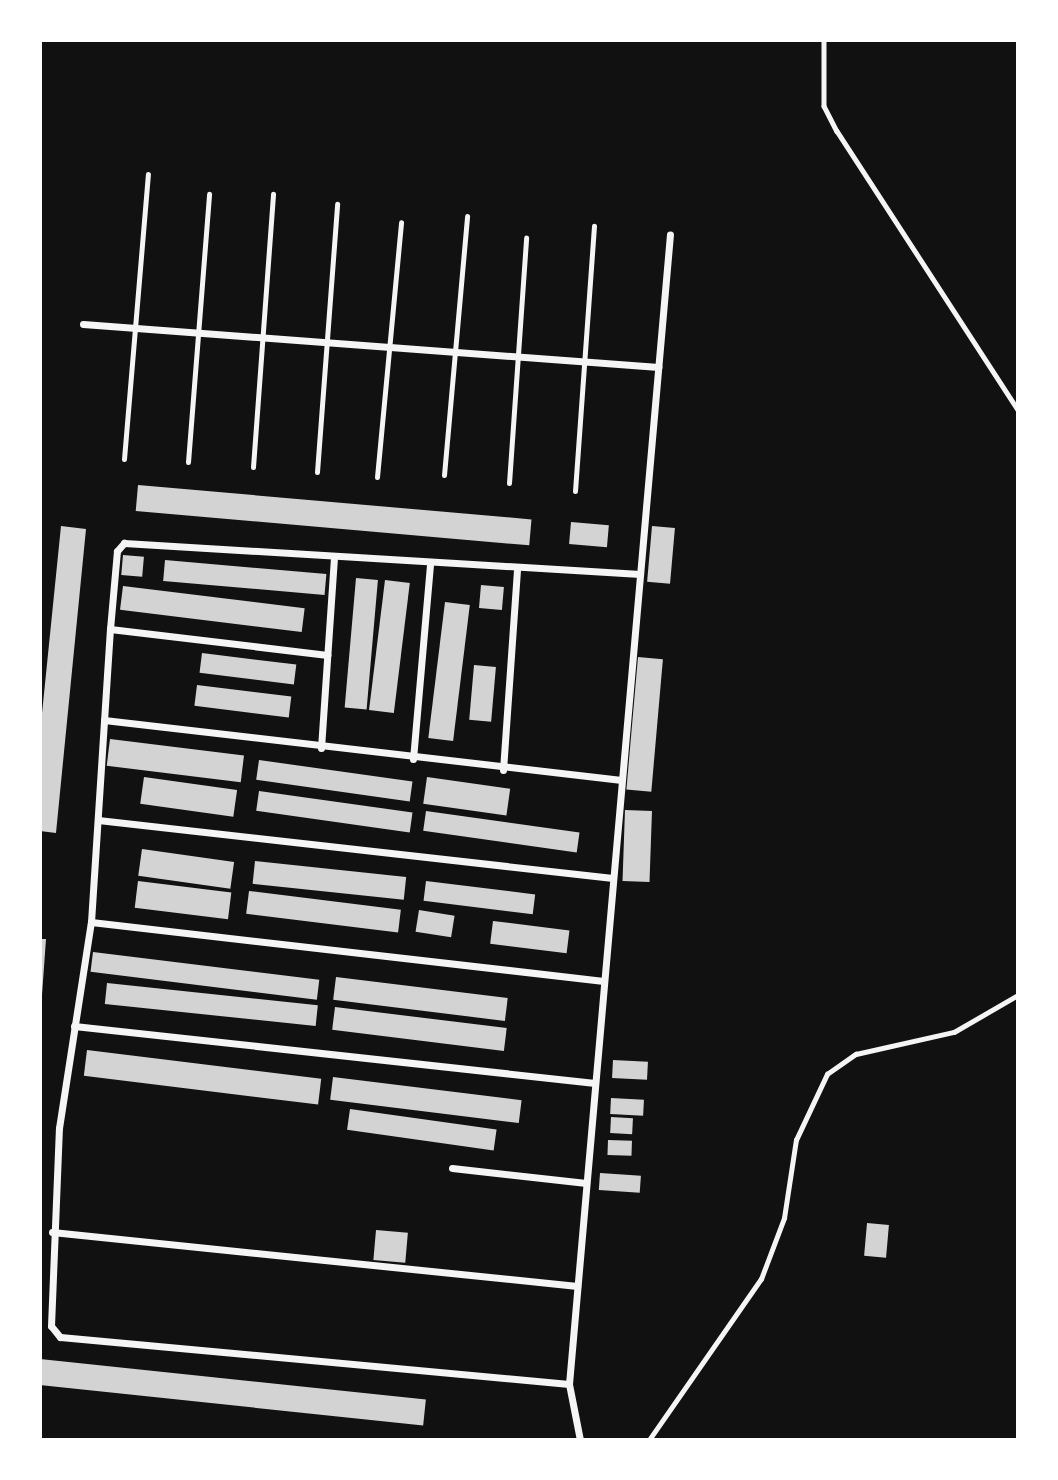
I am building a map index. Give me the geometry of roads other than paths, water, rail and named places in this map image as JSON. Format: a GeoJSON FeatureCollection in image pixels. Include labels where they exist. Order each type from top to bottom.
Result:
{"type":"FeatureCollection","features":[{"type":"Feature","properties":{"kind":"street"},"geometry":{"type":"LineString","coordinates":[[580,1440],[569,1384],[670,233]]}},
{"type":"Feature","properties":{"kind":"street"},"geometry":{"type":"LineString","coordinates":[[83,324],[261,335],[518,358],[658,367]]}},
{"type":"Feature","properties":{"kind":"street"},"geometry":{"type":"LineString","coordinates":[[569,1384],[74,1343],[51,1326],[52,1232],[74,1026],[91,922],[117,551],[131,541],[517,570],[640,575]]}},
{"type":"Feature","properties":{"kind":"street"},"geometry":{"type":"LineString","coordinates":[[321,748],[334,556]]}},
{"type":"Feature","properties":{"kind":"street"},"geometry":{"type":"LineString","coordinates":[[413,759],[430,564]]}},
{"type":"Feature","properties":{"kind":"street"},"geometry":{"type":"LineString","coordinates":[[503,770],[517,570]]}},
{"type":"Feature","properties":{"kind":"street"},"geometry":{"type":"LineString","coordinates":[[110,629],[327,655]]}},
{"type":"Feature","properties":{"kind":"street"},"geometry":{"type":"LineString","coordinates":[[104,720],[503,770],[622,780]]}},
{"type":"Feature","properties":{"kind":"street"},"geometry":{"type":"LineString","coordinates":[[98,820],[613,878]]}},
{"type":"Feature","properties":{"kind":"street"},"geometry":{"type":"LineString","coordinates":[[91,922],[604,981]]}},
{"type":"Feature","properties":{"kind":"street"},"geometry":{"type":"LineString","coordinates":[[74,1026],[596,1083]]}},
{"type":"Feature","properties":{"kind":"street"},"geometry":{"type":"LineString","coordinates":[[452,1168],[586,1183]]}},
{"type":"Feature","properties":{"kind":"street"},"geometry":{"type":"LineString","coordinates":[[52,1232],[577,1286]]}},
{"type":"Feature","properties":{"kind":"lane"},"geometry":{"type":"LineString","coordinates":[[124,459],[148,174]]}},
{"type":"Feature","properties":{"kind":"lane"},"geometry":{"type":"LineString","coordinates":[[188,462],[209,194]]}},
{"type":"Feature","properties":{"kind":"lane"},"geometry":{"type":"LineString","coordinates":[[253,467],[273,194]]}},
{"type":"Feature","properties":{"kind":"lane"},"geometry":{"type":"LineString","coordinates":[[317,472],[337,204]]}},
{"type":"Feature","properties":{"kind":"lane"},"geometry":{"type":"LineString","coordinates":[[444,475],[467,216]]}},
{"type":"Feature","properties":{"kind":"lane"},"geometry":{"type":"LineString","coordinates":[[377,477],[401,222]]}},
{"type":"Feature","properties":{"kind":"lane"},"geometry":{"type":"LineString","coordinates":[[575,491],[594,226]]}},
{"type":"Feature","properties":{"kind":"lane"},"geometry":{"type":"LineString","coordinates":[[509,483],[526,238]]}}]}
